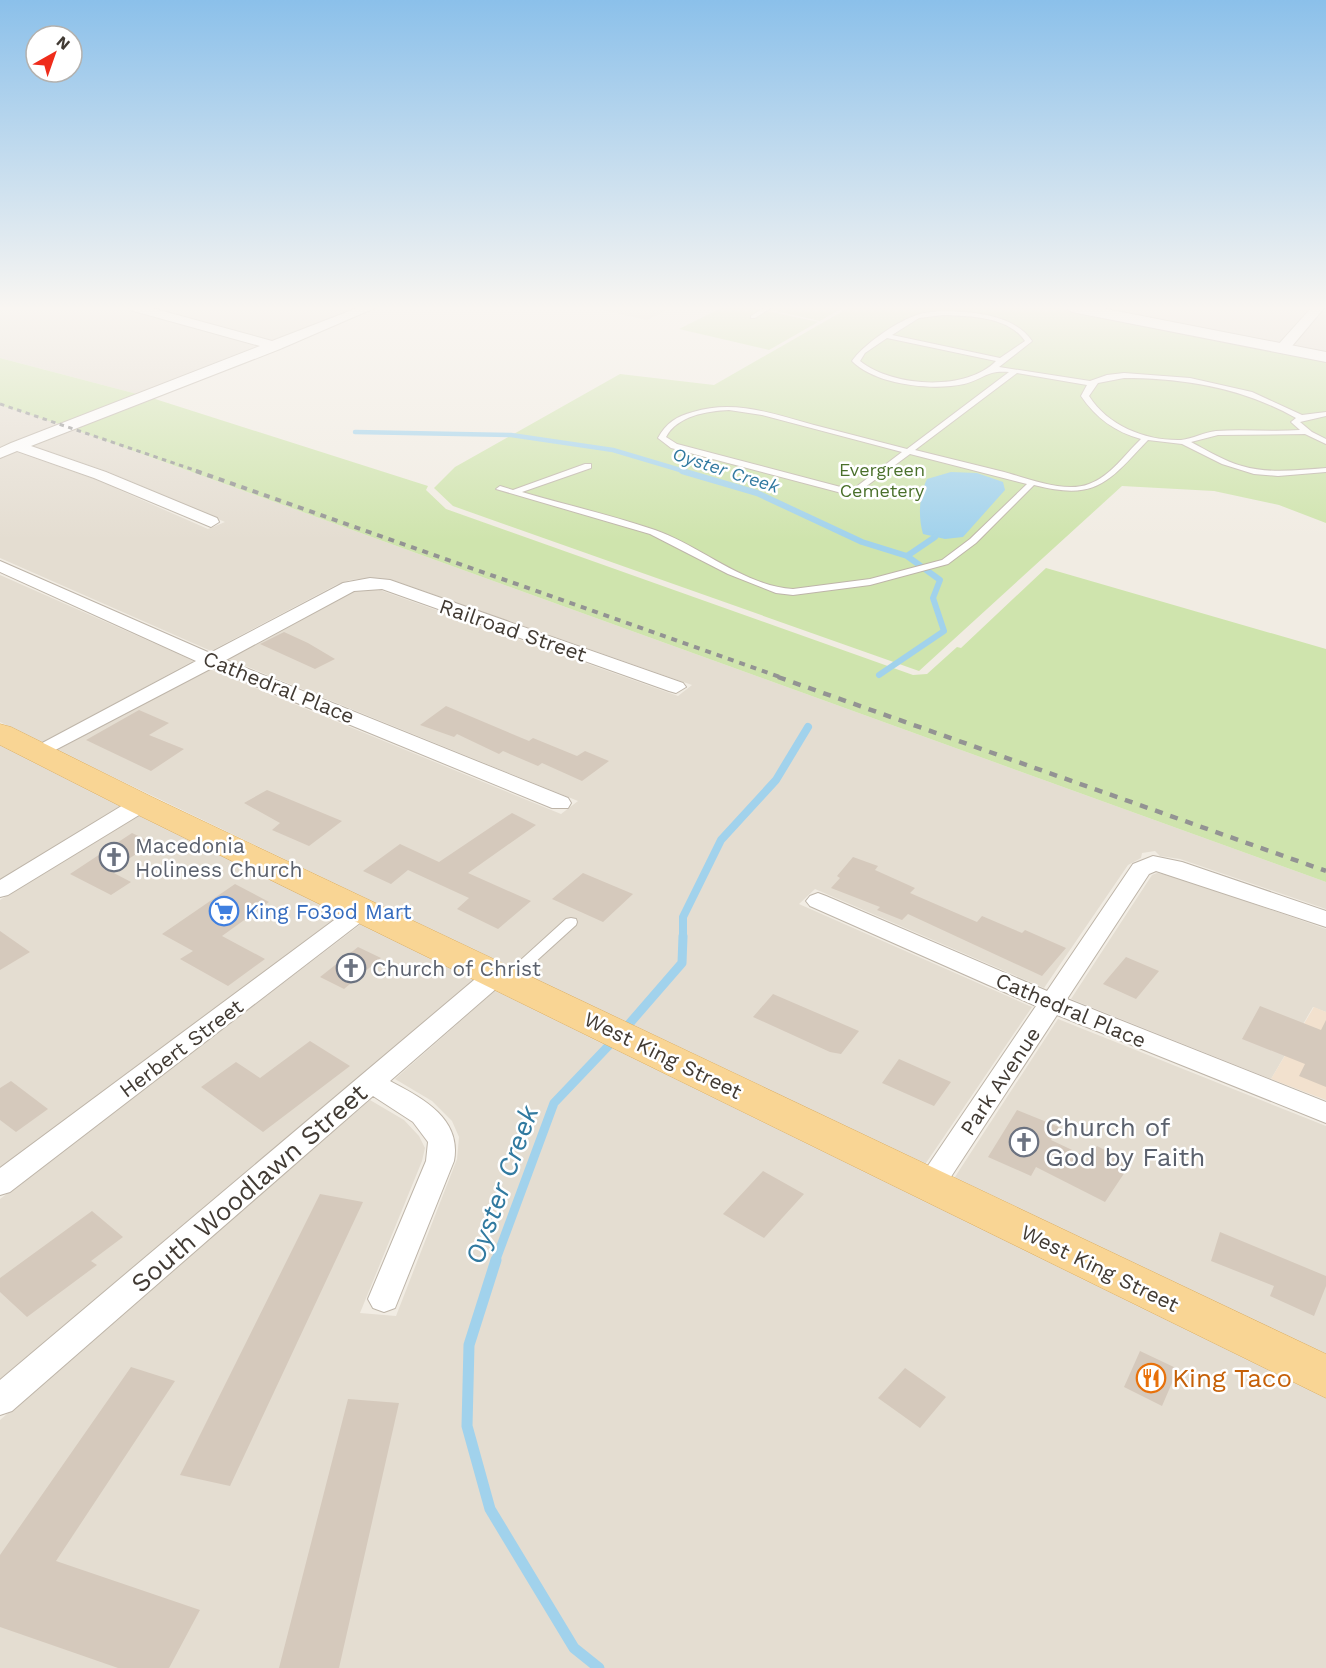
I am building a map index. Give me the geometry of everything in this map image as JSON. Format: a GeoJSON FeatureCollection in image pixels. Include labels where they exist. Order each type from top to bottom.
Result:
{"type":"FeatureCollection","features":[{"type":"Feature","properties":{"kind":"main road","name":"West King Street"},"geometry":{"type":"LineString","coordinates":[[0,733],[361,911],[931,1184],[1326,1377]]}},
{"type":"Feature","properties":{"kind":"street"},"geometry":{"type":"LineString","coordinates":[[0,453],[174,385]]}},
{"type":"Feature","properties":{"kind":"street"},"geometry":{"type":"LineString","coordinates":[[16,446],[100,475],[211,522]]}},
{"type":"Feature","properties":{"kind":"street","name":"Cathedral Place"},"geometry":{"type":"LineString","coordinates":[[0,566],[209,660],[560,803]]}},
{"type":"Feature","properties":{"kind":"street","name":"Railroad Street"},"geometry":{"type":"LineString","coordinates":[[209,660],[349,586],[370,583],[384,584],[676,687]]}},
{"type":"Feature","properties":{"kind":"street"},"geometry":{"type":"LineString","coordinates":[[38,753],[209,660]]}},
{"type":"Feature","properties":{"kind":"street"},"geometry":{"type":"LineString","coordinates":[[0,890],[141,804]]}},
{"type":"Feature","properties":{"kind":"street","name":"Park Avenue"},"geometry":{"type":"LineString","coordinates":[[931,1184],[1141,869],[1153,863],[1174,867],[1326,919]]}},
{"type":"Feature","properties":{"kind":"street","name":"Cathedral Place"},"geometry":{"type":"LineString","coordinates":[[818,901],[1052,1003],[1326,1113]]}},
{"type":"Feature","properties":{"kind":"street","name":"Herbert Street"},"geometry":{"type":"LineString","coordinates":[[0,1184],[361,911]]}},
{"type":"Feature","properties":{"kind":"street","name":"South Woodlawn Street"},"geometry":{"type":"LineString","coordinates":[[0,1400],[372,1083],[502,978]]}},
{"type":"Feature","properties":{"kind":"street"},"geometry":{"type":"LineString","coordinates":[[372,1083],[418,1110],[435,1128],[443,1143],[440,1161],[384,1299]]}},
{"type":"Feature","properties":{"kind":"lane"},"geometry":{"type":"LineString","coordinates":[[997,385],[909,451],[853,493],[674,446],[662,438],[663,433],[687,416],[703,410],[731,408],[909,451],[1033,482],[1069,488],[1095,485],[1147,437]]}},
{"type":"Feature","properties":{"kind":"lane"},"geometry":{"type":"LineString","coordinates":[[1092,385],[1085,396],[1090,407],[1110,423],[1147,437],[1184,442],[1231,466],[1250,470],[1292,473],[1326,470]]}},
{"type":"Feature","properties":{"kind":"lane"},"geometry":{"type":"LineString","coordinates":[[1207,385],[1224,387],[1268,400],[1301,418]]}},
{"type":"Feature","properties":{"kind":"lane"},"geometry":{"type":"LineString","coordinates":[[1326,414],[1301,418],[1295,422],[1306,432],[1326,442]]}},
{"type":"Feature","properties":{"kind":"lane"},"geometry":{"type":"LineString","coordinates":[[1184,442],[1214,433],[1306,432]]}},
{"type":"Feature","properties":{"kind":"lane"},"geometry":{"type":"LineString","coordinates":[[514,492],[588,466]]}},
{"type":"Feature","properties":{"kind":"lane"},"geometry":{"type":"LineString","coordinates":[[500,489],[653,532],[731,572],[778,591],[810,591],[870,582],[945,562],[973,542],[1033,482]]}},
{"type":"Feature","properties":{"kind":"lane"},"geometry":{"type":"LineString","coordinates":[[502,978],[572,922]]}},
{"type":"Feature","properties":{"kind":"shaded area"},"geometry":{"type":"Polygon","coordinates":[[[102,385],[167,385],[141,395],[102,385]]]}},
{"type":"Feature","properties":{"kind":"shaded area"},"geometry":{"type":"Polygon","coordinates":[[[0,405],[18,409],[62,425],[0,449],[0,405]]]}},
{"type":"Feature","properties":{"kind":"shaded area"},"geometry":{"type":"Polygon","coordinates":[[[73,429],[1326,882],[1326,909],[1180,859],[1160,856],[1155,851],[1142,853],[1141,858],[1128,865],[1044,988],[815,889],[799,904],[1032,1007],[924,1166],[57,750],[207,668],[561,814],[578,801],[226,658],[354,590],[377,589],[678,696],[692,685],[392,580],[375,578],[350,580],[336,585],[211,651],[0,558],[0,456],[13,451],[92,478],[208,529],[225,522],[109,472],[30,445],[73,429]]]}},
{"type":"Feature","properties":{"kind":"shaded area"},"geometry":{"type":"Polygon","coordinates":[[[0,575],[193,661],[42,743],[0,722],[0,575]]]}},
{"type":"Feature","properties":{"kind":"shaded area"},"geometry":{"type":"Polygon","coordinates":[[[0,744],[122,807],[0,880],[0,744]]]}},
{"type":"Feature","properties":{"kind":"shaded area"},"geometry":{"type":"Polygon","coordinates":[[[138,815],[341,914],[0,1170],[0,900],[138,815]]]}},
{"type":"Feature","properties":{"kind":"shaded area"},"geometry":{"type":"Polygon","coordinates":[[[1157,873],[1171,875],[1326,929],[1326,1012],[1313,1007],[1271,1079],[1071,999],[1152,875],[1157,873]]]}},
{"type":"Feature","properties":{"kind":"shaded area"},"geometry":{"type":"Polygon","coordinates":[[[361,924],[475,979],[0,1381],[0,1199],[361,924]]]}},
{"type":"Feature","properties":{"kind":"shaded area"},"geometry":{"type":"Polygon","coordinates":[[[497,989],[1326,1395],[1326,1668],[0,1668],[0,1420],[370,1100],[404,1120],[419,1136],[425,1148],[422,1161],[360,1313],[396,1316],[457,1159],[459,1137],[452,1121],[432,1101],[395,1079],[497,989]]]}},
{"type":"Feature","properties":{"kind":"shaded area"},"geometry":{"type":"Polygon","coordinates":[[[1314,1007],[1326,1012],[1326,1100],[1271,1079],[1314,1007]]]}},
{"type":"Feature","properties":{"kind":"shaded area"},"geometry":{"type":"Polygon","coordinates":[[[1058,1019],[1326,1126],[1326,1359],[953,1180],[1058,1019]]]}},
{"type":"Feature","properties":{"kind":"green space"},"geometry":{"type":"Polygon","coordinates":[[[0,385],[102,385],[141,395],[62,425],[0,405],[0,385]]]}},
{"type":"Feature","properties":{"kind":"green space","name":"Evergreen Cemetery"},"geometry":{"type":"Polygon","coordinates":[[[601,385],[1326,385],[1326,523],[1279,505],[1214,491],[1122,486],[919,671],[453,506],[434,488],[455,467],[601,385]]]}},
{"type":"Feature","properties":{"kind":"green space"},"geometry":{"type":"Polygon","coordinates":[[[152,398],[428,486],[426,490],[446,509],[913,675],[927,674],[957,647],[961,648],[1046,568],[1326,649],[1326,882],[73,429],[152,398]]]}},
{"type":"Feature","properties":{"kind":"water"},"geometry":{"type":"Polygon","coordinates":[[[951,472],[977,473],[1003,482],[1005,490],[963,537],[945,539],[923,534],[920,506],[927,479],[951,472]]]}},
{"type":"Feature","properties":{"kind":"building"},"geometry":{"type":"Polygon","coordinates":[[[284,632],[335,659],[315,669],[260,644],[284,632]]]}},
{"type":"Feature","properties":{"kind":"building"},"geometry":{"type":"Polygon","coordinates":[[[446,706],[529,741],[533,738],[577,756],[585,751],[609,761],[582,781],[542,763],[538,766],[503,751],[499,754],[457,734],[454,737],[420,725],[446,706]]]}},
{"type":"Feature","properties":{"kind":"building"},"geometry":{"type":"Polygon","coordinates":[[[139,710],[169,723],[149,735],[184,749],[151,771],[86,740],[139,710]]]}},
{"type":"Feature","properties":{"kind":"building"},"geometry":{"type":"Polygon","coordinates":[[[267,790],[342,821],[309,846],[272,830],[280,823],[244,803],[267,790]]]}},
{"type":"Feature","properties":{"kind":"building"},"geometry":{"type":"Polygon","coordinates":[[[512,813],[536,825],[468,873],[531,901],[498,929],[457,909],[469,898],[408,870],[391,884],[363,871],[400,844],[439,862],[512,813]]]}},
{"type":"Feature","properties":{"kind":"building","name":"Macedonia Holiness Church"},"geometry":{"type":"Polygon","coordinates":[[[132,833],[153,843],[110,871],[131,882],[111,895],[70,874],[132,833]]]}},
{"type":"Feature","properties":{"kind":"building"},"geometry":{"type":"Polygon","coordinates":[[[853,857],[878,866],[875,870],[915,888],[910,893],[977,922],[982,916],[1022,933],[1025,930],[1066,948],[1042,976],[908,914],[902,920],[877,910],[880,907],[831,888],[840,878],[837,876],[853,857]]]}},
{"type":"Feature","properties":{"kind":"building"},"geometry":{"type":"Polygon","coordinates":[[[583,873],[633,894],[603,922],[552,899],[583,873]]]}},
{"type":"Feature","properties":{"kind":"building"},"geometry":{"type":"Polygon","coordinates":[[[235,884],[269,902],[222,936],[265,959],[228,986],[180,959],[193,951],[162,934],[235,884]]]}},
{"type":"Feature","properties":{"kind":"building"},"geometry":{"type":"Polygon","coordinates":[[[0,931],[30,952],[0,970],[0,931]]]}},
{"type":"Feature","properties":{"kind":"building","name":"Church of Christ"},"geometry":{"type":"Polygon","coordinates":[[[358,947],[381,958],[344,989],[320,977],[358,947]]]}},
{"type":"Feature","properties":{"kind":"building"},"geometry":{"type":"Polygon","coordinates":[[[1126,957],[1159,971],[1136,999],[1103,984],[1126,957]]]}},
{"type":"Feature","properties":{"kind":"building"},"geometry":{"type":"Polygon","coordinates":[[[773,994],[859,1031],[841,1054],[830,1052],[753,1017],[773,994]]]}},
{"type":"Feature","properties":{"kind":"building"},"geometry":{"type":"Polygon","coordinates":[[[1260,1006],[1321,1030],[1326,1020],[1326,1087],[1299,1076],[1305,1064],[1242,1039],[1260,1006]]]}},
{"type":"Feature","properties":{"kind":"building"},"geometry":{"type":"Polygon","coordinates":[[[310,1041],[350,1066],[263,1132],[201,1087],[236,1062],[260,1078],[310,1041]]]}},
{"type":"Feature","properties":{"kind":"building"},"geometry":{"type":"Polygon","coordinates":[[[899,1059],[951,1082],[934,1106],[882,1083],[899,1059]]]}},
{"type":"Feature","properties":{"kind":"building"},"geometry":{"type":"Polygon","coordinates":[[[11,1081],[48,1109],[16,1132],[0,1120],[0,1088],[11,1081]]]}},
{"type":"Feature","properties":{"kind":"building"},"geometry":{"type":"Polygon","coordinates":[[[1017,1110],[1059,1127],[1051,1140],[1089,1158],[1097,1146],[1131,1163],[1105,1202],[1036,1167],[1031,1176],[988,1157],[1017,1110]]]}},
{"type":"Feature","properties":{"kind":"building"},"geometry":{"type":"Polygon","coordinates":[[[763,1171],[804,1194],[764,1238],[723,1214],[763,1171]]]}},
{"type":"Feature","properties":{"kind":"building"},"geometry":{"type":"Polygon","coordinates":[[[320,1194],[363,1202],[230,1486],[180,1475],[320,1194]]]}},
{"type":"Feature","properties":{"kind":"building"},"geometry":{"type":"Polygon","coordinates":[[[92,1211],[123,1237],[91,1261],[97,1265],[27,1317],[0,1292],[0,1278],[92,1211]]]}},
{"type":"Feature","properties":{"kind":"building"},"geometry":{"type":"Polygon","coordinates":[[[1220,1232],[1326,1276],[1326,1286],[1314,1316],[1270,1296],[1274,1286],[1211,1261],[1220,1232]]]}},
{"type":"Feature","properties":{"kind":"building","name":"King Taco"},"geometry":{"type":"Polygon","coordinates":[[[1140,1351],[1178,1369],[1162,1406],[1124,1387],[1140,1351]]]}},
{"type":"Feature","properties":{"kind":"building"},"geometry":{"type":"Polygon","coordinates":[[[131,1367],[175,1381],[56,1561],[200,1610],[169,1668],[118,1668],[0,1627],[0,1555],[131,1367]]]}},
{"type":"Feature","properties":{"kind":"building"},"geometry":{"type":"Polygon","coordinates":[[[905,1368],[946,1397],[920,1428],[878,1398],[905,1368]]]}},
{"type":"Feature","properties":{"kind":"building"},"geometry":{"type":"Polygon","coordinates":[[[348,1399],[399,1403],[339,1668],[279,1668],[348,1399]]]}},
{"type":"Feature","properties":{"kind":"waterway","name":"Oyster Creek"},"geometry":{"type":"LineString","coordinates":[[355,432],[511,435],[613,450],[687,472]]}},
{"type":"Feature","properties":{"kind":"waterway","name":"Oyster Creek"},"geometry":{"type":"LineString","coordinates":[[682,471],[757,493],[862,542],[907,556]]}},
{"type":"Feature","properties":{"kind":"waterway"},"geometry":{"type":"LineString","coordinates":[[907,556],[935,537]]}},
{"type":"Feature","properties":{"kind":"waterway","name":"Oyster Creek"},"geometry":{"type":"LineString","coordinates":[[879,675],[944,631],[933,598],[940,580],[907,556]]}},
{"type":"Feature","properties":{"kind":"waterway","name":"Oyster Creek"},"geometry":{"type":"LineString","coordinates":[[683,936],[683,917],[721,840],[776,780],[808,727]]}},
{"type":"Feature","properties":{"kind":"waterway","name":"Oyster Creek"},"geometry":{"type":"LineString","coordinates":[[623,1031],[682,963],[683,936]]}},
{"type":"Feature","properties":{"kind":"waterway","name":"Oyster Creek"},"geometry":{"type":"LineString","coordinates":[[495,1262],[554,1103],[615,1039]]}},
{"type":"Feature","properties":{"kind":"waterway","name":"Oyster Creek"},"geometry":{"type":"LineString","coordinates":[[496,1260],[469,1345],[467,1426],[490,1509],[574,1648],[599,1668]]}},
{"type":"Feature","properties":{"kind":"railway"},"geometry":{"type":"LineString","coordinates":[[0,404],[200,472]]}},
{"type":"Feature","properties":{"kind":"railway"},"geometry":{"type":"LineString","coordinates":[[196,471],[783,678]]}},
{"type":"Feature","properties":{"kind":"railway"},"geometry":{"type":"LineString","coordinates":[[778,677],[1326,871]]}},
{"type":"Feature","properties":{"kind":"place","name":"Macedonia Holiness Church"},"geometry":{"type":"Point","coordinates":[114,857]}},
{"type":"Feature","properties":{"kind":"place","name":"King Fo3od Mart"},"geometry":{"type":"Point","coordinates":[224,911]}},
{"type":"Feature","properties":{"kind":"place","name":"Church of Christ"},"geometry":{"type":"Point","coordinates":[351,968]}},
{"type":"Feature","properties":{"kind":"place","name":"Church of God by Faith"},"geometry":{"type":"Point","coordinates":[1024,1142]}},
{"type":"Feature","properties":{"kind":"place","name":"King Taco"},"geometry":{"type":"Point","coordinates":[1151,1378]}}]}
